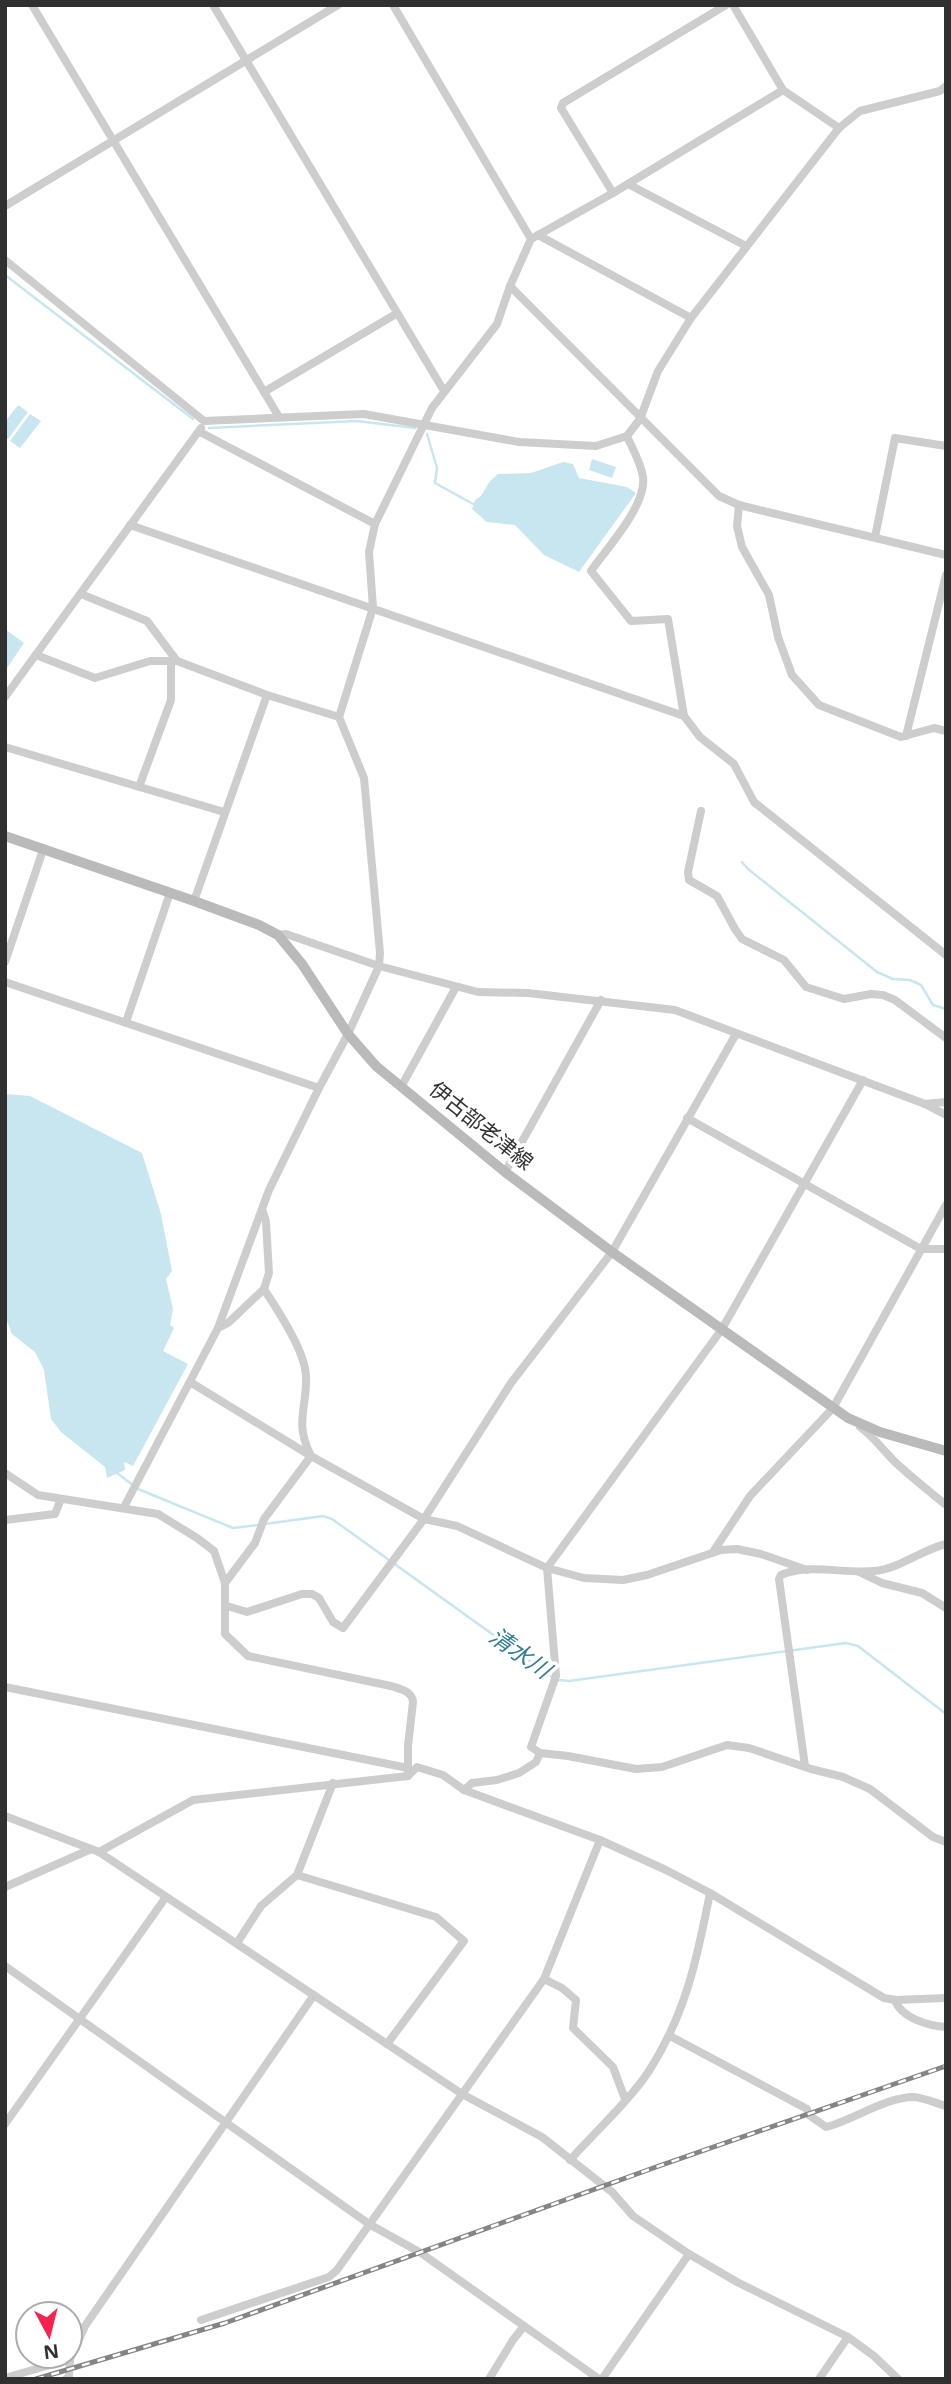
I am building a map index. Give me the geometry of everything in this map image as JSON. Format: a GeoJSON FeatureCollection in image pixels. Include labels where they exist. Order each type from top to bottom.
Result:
{"type":"FeatureCollection","features":[{"type":"Feature","properties":{"kind":"main road","name":"伊古部老津線"},"geometry":{"type":"LineString","coordinates":[[5,836],[194,901],[278,935],[302,964],[348,1034],[376,1066],[505,1172],[612,1252],[848,1418],[880,1432],[946,1451]]}},
{"type":"Feature","properties":{"kind":"street"},"geometry":{"type":"LineString","coordinates":[[32,5],[279,418]]}},
{"type":"Feature","properties":{"kind":"street"},"geometry":{"type":"LineString","coordinates":[[213,5],[444,391]]}},
{"type":"Feature","properties":{"kind":"street"},"geometry":{"type":"LineString","coordinates":[[5,206],[338,5]]}},
{"type":"Feature","properties":{"kind":"street"},"geometry":{"type":"LineString","coordinates":[[393,5],[535,237],[691,318]]}},
{"type":"Feature","properties":{"kind":"street"},"geometry":{"type":"LineString","coordinates":[[613,193],[561,108],[563,103],[726,5]]}},
{"type":"Feature","properties":{"kind":"street"},"geometry":{"type":"LineString","coordinates":[[733,5],[783,90],[839,128]]}},
{"type":"Feature","properties":{"kind":"street"},"geometry":{"type":"LineString","coordinates":[[124,1507],[218,1328],[269,1190],[318,1088],[348,1034],[379,966],[364,778],[339,717],[373,608],[369,552],[374,524],[423,424],[444,391],[497,324],[510,286],[535,237],[783,90]]}},
{"type":"Feature","properties":{"kind":"street"},"geometry":{"type":"LineString","coordinates":[[5,260],[204,421],[364,414],[534,443],[596,446],[627,436],[640,419],[658,371],[691,318],[839,128],[860,111],[944,91]]}},
{"type":"Feature","properties":{"kind":"street"},"geometry":{"type":"LineString","coordinates":[[628,184],[746,246]]}},
{"type":"Feature","properties":{"kind":"street"},"geometry":{"type":"LineString","coordinates":[[510,286],[719,496],[739,505],[946,555]]}},
{"type":"Feature","properties":{"kind":"street"},"geometry":{"type":"LineString","coordinates":[[264,393],[396,314]]}},
{"type":"Feature","properties":{"kind":"street"},"geometry":{"type":"LineString","coordinates":[[5,697],[200,432],[204,421]]}},
{"type":"Feature","properties":{"kind":"street"},"geometry":{"type":"LineString","coordinates":[[200,432],[374,524]]}},
{"type":"Feature","properties":{"kind":"street"},"geometry":{"type":"LineString","coordinates":[[627,436],[642,474],[643,489],[636,507],[591,571],[631,621],[668,619],[684,716],[700,737],[734,764],[754,802],[946,955]]}},
{"type":"Feature","properties":{"kind":"street"},"geometry":{"type":"LineString","coordinates":[[875,537],[894,438],[946,446]]}},
{"type":"Feature","properties":{"kind":"street"},"geometry":{"type":"LineString","coordinates":[[739,505],[737,526],[742,547],[769,595],[778,637],[792,675],[819,705],[901,737],[934,728],[946,730]]}},
{"type":"Feature","properties":{"kind":"street"},"geometry":{"type":"LineString","coordinates":[[131,525],[684,716]]}},
{"type":"Feature","properties":{"kind":"street"},"geometry":{"type":"LineString","coordinates":[[906,736],[946,575]]}},
{"type":"Feature","properties":{"kind":"street"},"geometry":{"type":"LineString","coordinates":[[81,594],[147,621],[174,662],[171,700],[139,787]]}},
{"type":"Feature","properties":{"kind":"street"},"geometry":{"type":"LineString","coordinates":[[36,655],[95,678],[150,660],[174,662],[339,717]]}},
{"type":"Feature","properties":{"kind":"street"},"geometry":{"type":"LineString","coordinates":[[194,901],[267,695]]}},
{"type":"Feature","properties":{"kind":"street"},"geometry":{"type":"LineString","coordinates":[[5,747],[224,812]]}},
{"type":"Feature","properties":{"kind":"street"},"geometry":{"type":"LineString","coordinates":[[701,811],[688,872],[689,880],[717,896],[742,939],[784,960],[806,987],[844,999],[871,994],[883,995],[895,1000],[946,1038]]}},
{"type":"Feature","properties":{"kind":"street"},"geometry":{"type":"LineString","coordinates":[[5,962],[43,850]]}},
{"type":"Feature","properties":{"kind":"street"},"geometry":{"type":"LineString","coordinates":[[127,1023],[170,893]]}},
{"type":"Feature","properties":{"kind":"street"},"geometry":{"type":"LineString","coordinates":[[278,935],[286,934],[379,966],[478,992],[528,993],[675,1010],[925,1104],[946,1115]]}},
{"type":"Feature","properties":{"kind":"street"},"geometry":{"type":"LineString","coordinates":[[5,982],[318,1088]]}},
{"type":"Feature","properties":{"kind":"street"},"geometry":{"type":"LineString","coordinates":[[401,1087],[456,987]]}},
{"type":"Feature","properties":{"kind":"street"},"geometry":{"type":"LineString","coordinates":[[505,1172],[601,1000]]}},
{"type":"Feature","properties":{"kind":"street"},"geometry":{"type":"LineString","coordinates":[[227,1606],[247,1612],[302,1594],[312,1594],[319,1598],[332,1622],[344,1629],[424,1519],[511,1383],[612,1252],[736,1034]]}},
{"type":"Feature","properties":{"kind":"street"},"geometry":{"type":"LineString","coordinates":[[863,1080],[722,1329],[547,1568],[555,1680],[531,1747],[540,1753],[636,1769],[662,1767],[727,1745],[749,1748],[843,1777],[870,1789],[933,1838],[946,1842]]}},
{"type":"Feature","properties":{"kind":"street"},"geometry":{"type":"LineString","coordinates":[[925,1104],[946,1102]]}},
{"type":"Feature","properties":{"kind":"street"},"geometry":{"type":"LineString","coordinates":[[687,1118],[922,1249],[946,1249]]}},
{"type":"Feature","properties":{"kind":"street"},"geometry":{"type":"LineString","coordinates":[[713,1552],[750,1496],[833,1408],[946,1205]]}},
{"type":"Feature","properties":{"kind":"street"},"geometry":{"type":"LineString","coordinates":[[218,1328],[228,1323],[264,1289],[270,1273],[263,1211]]}},
{"type":"Feature","properties":{"kind":"street"},"geometry":{"type":"LineString","coordinates":[[264,1289],[282,1316],[307,1375],[301,1419],[305,1443],[312,1456]]}},
{"type":"Feature","properties":{"kind":"street"},"geometry":{"type":"LineString","coordinates":[[190,1382],[312,1456],[424,1519],[457,1526],[547,1568],[584,1578],[623,1580],[647,1575],[713,1552],[737,1549],[770,1556],[807,1570]]}},
{"type":"Feature","properties":{"kind":"street"},"geometry":{"type":"LineString","coordinates":[[848,1418],[870,1434],[875,1443],[901,1468],[946,1505]]}},
{"type":"Feature","properties":{"kind":"street"},"geometry":{"type":"LineString","coordinates":[[225,1583],[256,1543],[262,1524],[312,1456]]}},
{"type":"Feature","properties":{"kind":"street"},"geometry":{"type":"LineString","coordinates":[[5,1473],[38,1495],[158,1514],[197,1538],[214,1552],[225,1583],[225,1634],[248,1656],[391,1686],[411,1694],[414,1702],[408,1746],[408,1772]]}},
{"type":"Feature","properties":{"kind":"street"},"geometry":{"type":"LineString","coordinates":[[5,1520],[55,1514],[61,1499]]}},
{"type":"Feature","properties":{"kind":"street"},"geometry":{"type":"LineString","coordinates":[[806,1766],[779,1579],[784,1573],[807,1570],[884,1569],[946,1544]]}},
{"type":"Feature","properties":{"kind":"street"},"geometry":{"type":"LineString","coordinates":[[857,1571],[882,1583],[922,1592],[946,1608]]}},
{"type":"Feature","properties":{"kind":"street"},"geometry":{"type":"LineString","coordinates":[[5,1687],[408,1772]]}},
{"type":"Feature","properties":{"kind":"street"},"geometry":{"type":"LineString","coordinates":[[464,1790],[472,1783],[497,1780],[519,1773],[536,1762],[540,1753]]}},
{"type":"Feature","properties":{"kind":"street"},"geometry":{"type":"LineString","coordinates":[[99,1852],[193,1800],[408,1772],[417,1767],[443,1775],[464,1790],[600,1840],[710,1893],[884,1998],[946,1998]]}},
{"type":"Feature","properties":{"kind":"street"},"geometry":{"type":"LineString","coordinates":[[237,1943],[261,1906],[298,1875],[333,1783]]}},
{"type":"Feature","properties":{"kind":"street"},"geometry":{"type":"LineString","coordinates":[[5,1816],[99,1852],[462,2094],[542,2137],[611,2192],[633,2216],[689,2254],[737,2282],[848,2337],[874,2356],[898,2379]]}},
{"type":"Feature","properties":{"kind":"street"},"geometry":{"type":"LineString","coordinates":[[201,2320],[329,2277],[544,1979],[600,1840]]}},
{"type":"Feature","properties":{"kind":"street"},"geometry":{"type":"LineString","coordinates":[[5,1887],[89,1850]]}},
{"type":"Feature","properties":{"kind":"street"},"geometry":{"type":"LineString","coordinates":[[298,1875],[436,1917],[464,1941],[387,2044]]}},
{"type":"Feature","properties":{"kind":"street"},"geometry":{"type":"LineString","coordinates":[[569,2160],[648,2072],[670,2036],[682,2008],[697,1958],[710,1893]]}},
{"type":"Feature","properties":{"kind":"street"},"geometry":{"type":"LineString","coordinates":[[5,2124],[166,1896]]}},
{"type":"Feature","properties":{"kind":"street"},"geometry":{"type":"LineString","coordinates":[[5,1966],[369,2224],[421,2253],[601,2379],[689,2254]]}},
{"type":"Feature","properties":{"kind":"street"},"geometry":{"type":"LineString","coordinates":[[544,1979],[562,1988],[576,2000],[573,2028],[613,2067],[625,2099]]}},
{"type":"Feature","properties":{"kind":"street"},"geometry":{"type":"LineString","coordinates":[[84,2328],[224,2121],[314,1995]]}},
{"type":"Feature","properties":{"kind":"street"},"geometry":{"type":"LineString","coordinates":[[895,2000],[897,2006],[920,2022],[946,2028]]}},
{"type":"Feature","properties":{"kind":"street"},"geometry":{"type":"LineString","coordinates":[[670,2036],[807,2109],[809,2115],[826,2127],[879,2106],[914,2097],[946,2106]]}},
{"type":"Feature","properties":{"kind":"street"},"geometry":{"type":"LineString","coordinates":[[489,2379],[524,2326]]}},
{"type":"Feature","properties":{"kind":"street"},"geometry":{"type":"LineString","coordinates":[[819,2379],[848,2337]]}},
{"type":"Feature","properties":{"kind":"street"},"geometry":{"type":"LineString","coordinates":[[5,2378],[32,2370]]}},
{"type":"Feature","properties":{"kind":"water"},"geometry":{"type":"Polygon","coordinates":[[[18,405],[28,412],[8,439],[5,437],[5,422],[18,405]]]}},
{"type":"Feature","properties":{"kind":"water"},"geometry":{"type":"Polygon","coordinates":[[[30,414],[41,421],[20,448],[10,441],[30,414]]]}},
{"type":"Feature","properties":{"kind":"water"},"geometry":{"type":"Polygon","coordinates":[[[592,459],[616,467],[612,478],[589,470],[592,459]]]}},
{"type":"Feature","properties":{"kind":"water"},"geometry":{"type":"Polygon","coordinates":[[[563,462],[573,464],[579,478],[627,487],[636,493],[579,572],[544,555],[515,525],[487,522],[472,509],[475,500],[498,474],[531,473],[563,462]]]}},
{"type":"Feature","properties":{"kind":"water"},"geometry":{"type":"Polygon","coordinates":[[[5,629],[24,643],[5,671],[5,629]]]}},
{"type":"Feature","properties":{"kind":"water"},"geometry":{"type":"Polygon","coordinates":[[[5,1094],[30,1096],[142,1153],[161,1214],[172,1271],[166,1279],[173,1309],[170,1325],[174,1328],[163,1351],[188,1364],[133,1466],[124,1462],[125,1470],[107,1478],[105,1467],[61,1432],[51,1419],[44,1370],[35,1352],[12,1334],[5,1316],[5,1094]]]}},
{"type":"Feature","properties":{"kind":"waterway"},"geometry":{"type":"LineString","coordinates":[[5,275],[193,419]]}},
{"type":"Feature","properties":{"kind":"waterway"},"geometry":{"type":"LineString","coordinates":[[209,428],[357,421],[415,428]]}},
{"type":"Feature","properties":{"kind":"waterway"},"geometry":{"type":"LineString","coordinates":[[427,434],[437,468],[435,483],[473,504]]}},
{"type":"Feature","properties":{"kind":"waterway"},"geometry":{"type":"LineString","coordinates":[[742,862],[877,972],[893,979],[910,980],[921,985],[933,1005],[946,1009]]}},
{"type":"Feature","properties":{"kind":"waterway","name":"清水川"},"geometry":{"type":"LineString","coordinates":[[117,1473],[138,1489],[233,1528],[258,1525]]}},
{"type":"Feature","properties":{"kind":"waterway","name":"清水川"},"geometry":{"type":"LineString","coordinates":[[265,1524],[323,1516],[332,1519],[552,1677]]}},
{"type":"Feature","properties":{"kind":"waterway","name":"清水川"},"geometry":{"type":"LineString","coordinates":[[558,1680],[569,1681],[846,1643],[858,1646],[946,1714]]}},
{"type":"Feature","properties":{"kind":"railway"},"geometry":{"type":"LineString","coordinates":[[36,2379],[225,2323],[656,2167],[946,2066]]}}]}
